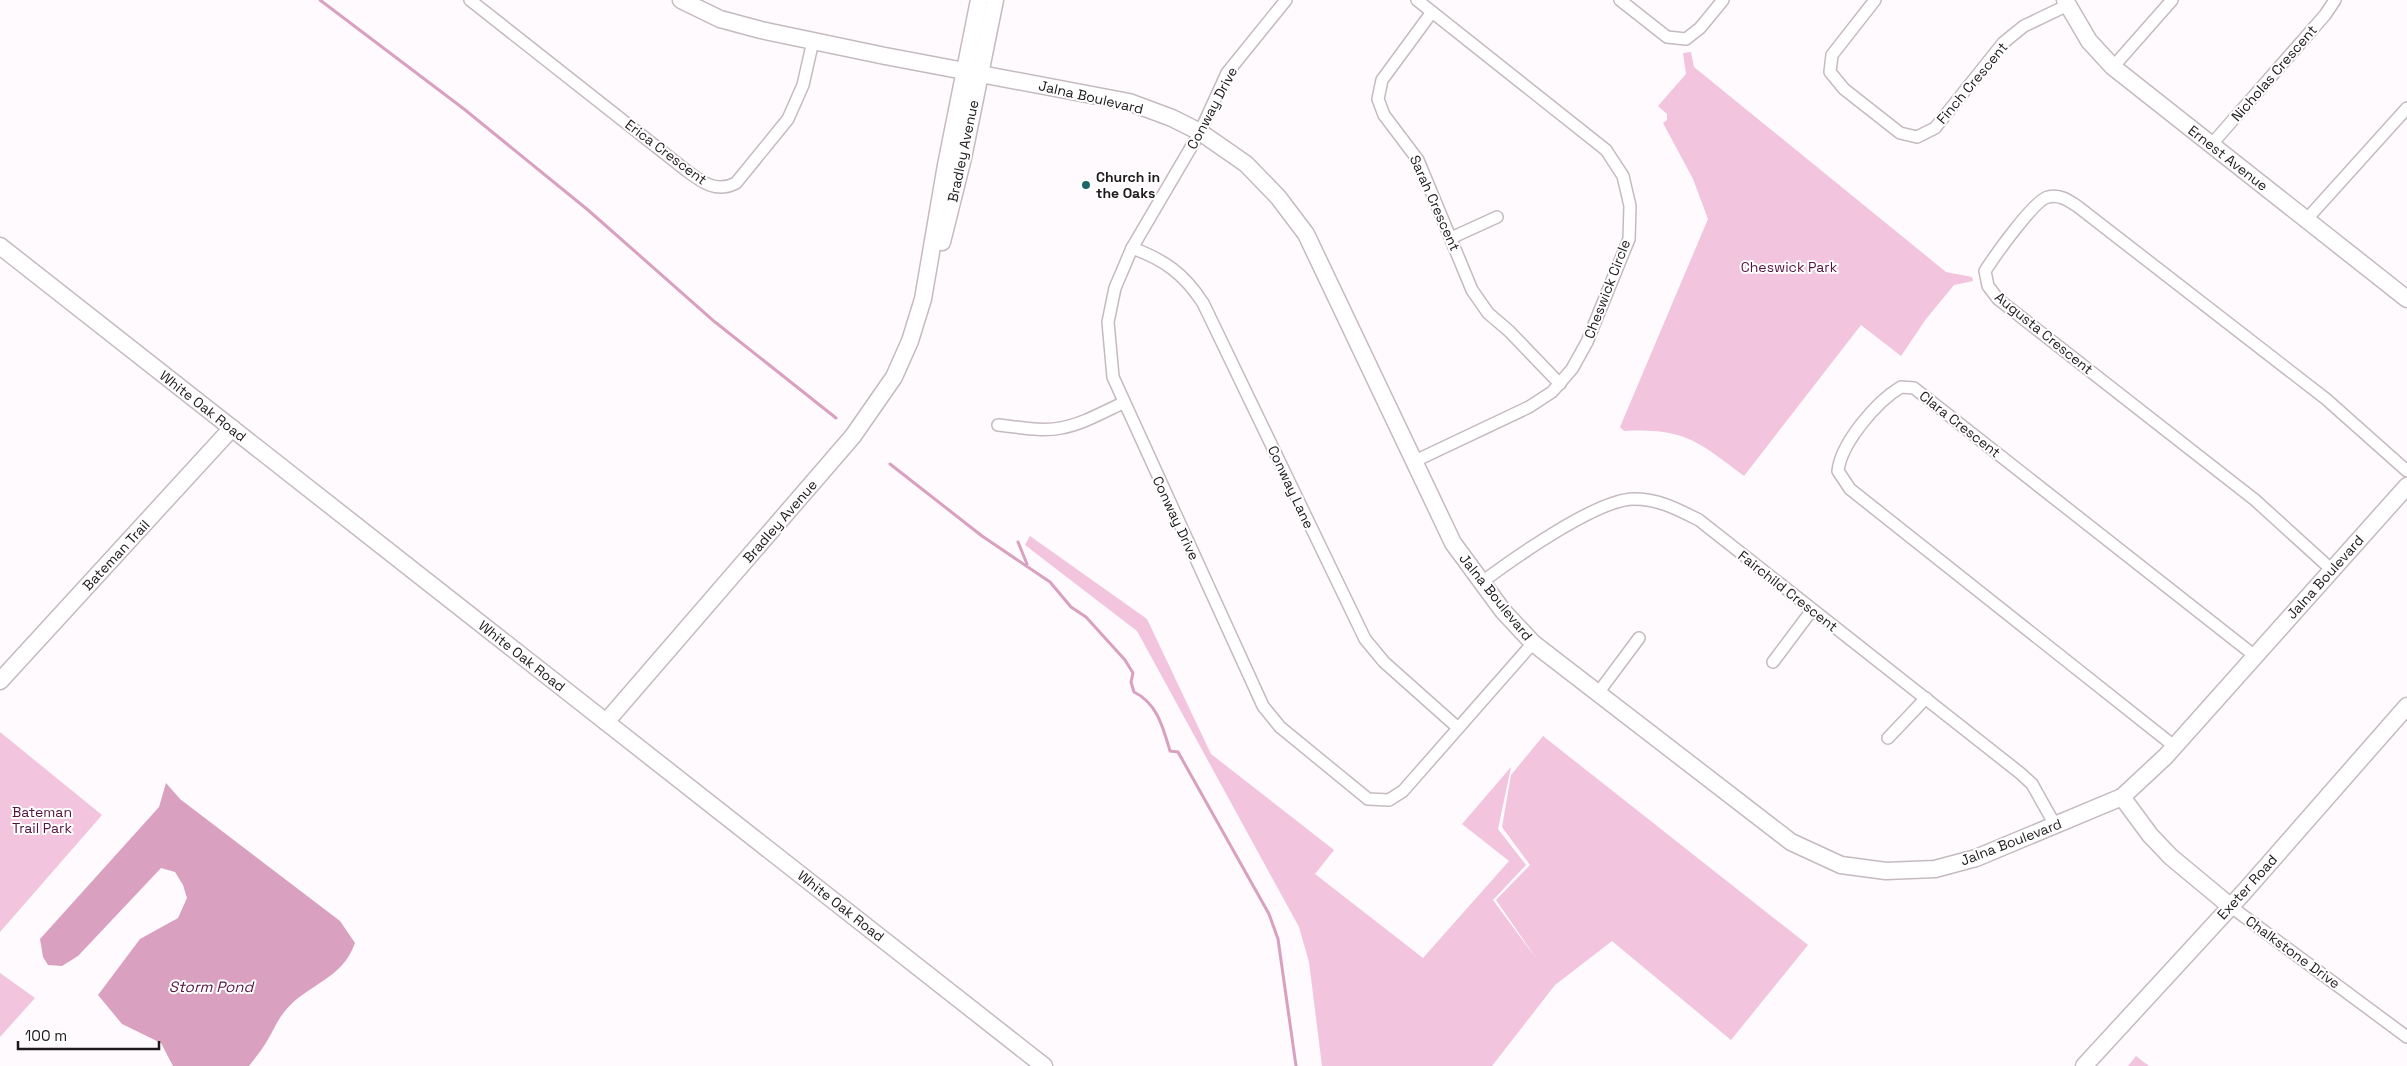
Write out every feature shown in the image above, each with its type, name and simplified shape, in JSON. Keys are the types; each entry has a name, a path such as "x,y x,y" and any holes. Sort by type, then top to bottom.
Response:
{"street":[{"name":"Erica Crescent","path":"470,0 687,171 705,184 715,187 726,188 736,183 788,119 803,85 813,41"},
{"name":"Jalna Boulevard","path":"681,0 705,5 720,19 813,41 1129,102 1172,118 1200,132 1246,164 1278,197 1306,234 1453,543 1482,582 1533,643 1791,842 1841,865 1886,871 1935,869 1976,858 2122,797 2174,746 2407,486"},
{"name":"Bradley Avenue","path":"606,722 867,418 894,377 917,322 923,299 939,257 963,158 979,0"},
{"name":"Bradley Avenue","path":"972,72 995,0"},
{"name":"Conway Drive","path":"1286,0 1227,73 1200,132 1132,248 1115,288 1108,322 1113,377 1123,403 1263,706 1280,727 1368,799 1388,800 1403,791 1457,727 1533,643"},
{"name":"Cheswick Circle","path":"1415,461 1529,407 1552,392 1560,384 1572,369 1587,342 1629,239 1630,206 1623,176 1606,150 1581,128 1416,0"},
{"path":"1620,0 1667,37 1686,39 1700,28 1723,0"},
{"name":"Finch Crescent","path":"1876,0 1832,55 1830,72 1844,89 1900,133 1917,136 1935,128 2003,43 2024,26 2066,2"},
{"path":"2114,67 2172,0"},
{"name":"Nicholas Crescent","path":"2211,145 2325,15 2335,0"},
{"name":"Ernest Avenue","path":"2066,2 2089,42 2114,67 2306,220 2406,296"},
{"name":"Sarah Crescent","path":"1432,12 1382,80 1378,99 1384,115 1418,160 1472,290 1488,314 1509,331 1560,384"},
{"path":"2306,220 2407,108"},
{"name":"Augusta Crescent","path":"2332,570 2255,500 1998,299 1988,286 1985,271 1994,257 2036,204 2047,197 2061,197 2077,206 2326,399 2407,471"},
{"path":"1451,238 1497,217"},
{"name":"White Oak Road","path":"0,246 1044,1066"},
{"name":"Conway Lane","path":"1132,248 1170,266 1189,282 1203,303 1365,639 1384,662 1457,727"},
{"name":"Clara Crescent","path":"2174,746 1850,488 1838,471 1839,458 1850,441 1883,400 1901,387 1914,388 2255,656"},
{"path":"998,425 1038,429 1060,428 1083,422 1123,403"},
{"name":"Bateman Trail","path":"0,682 232,428"},
{"name":"Fairchild Crescent","path":"1482,582 1543,539 1610,503 1633,499 1665,503 1699,520 2020,773 2032,784 2055,825"},
{"path":"1773,662 1812,610"},
{"path":"1598,694 1639,638"},
{"path":"1888,738 1926,698"},
{"name":"Exeter Road","path":"2084,1066 2230,906 2407,706"},
{"name":"Chalkstone Drive","path":"2122,797 2150,835 2171,857 2230,906 2407,1037"}],"green space":[{"name":"Cheswick Park","path":"1691,52 1694,67 1946,272 1972,277 1973,281 1954,285 1926,319 1901,356 1861,325 1744,476 1714,454 1689,439 1662,432 1624,431 1620,427 1708,219 1693,179 1663,123 1667,120 1667,114 1658,106 1686,74 1683,53"},
{"path":"1030,536 1147,619 1211,754 1334,850 1315,874 1423,958 1509,861 1462,824 1511,767 1498,829 1526,865 1493,900 1538,961 1496,900 1530,865 1502,827 1511,775 1543,736 1808,945 1731,1040 1612,941 1555,985 1492,1066 1322,1066 1309,962 1299,927 1137,631 1025,545"},
{"name":"Bateman Trail Park","path":"0,732 102,815 0,932"},
{"path":"0,973 35,998 0,1037"},
{"path":"2136,1056 2149,1066 2128,1066"}],"water":[{"name":"Storm Pond","path":"166,783 180,799 340,921 355,943 342,965 333,974 303,994 285,1011 263,1048 249,1066 173,1066 161,1043 122,1024 98,995 140,939 178,918 187,898 183,885 175,872 161,868 78,956 62,966 48,965 43,957 40,939 159,807"}],"waterway":[{"path":"320,0 464,109 588,210 715,322 836,418"},
{"path":"890,464 982,536 1050,582 1071,607 1086,617 1125,660 1133,673 1131,682 1134,692 1154,709 1162,725 1170,751 1178,752 1269,914 1278,939 1296,1066"},
{"path":"1018,542 1027,564"}],"place":[{"name":"Church in the Oaks","path":"1086,185"}]}
